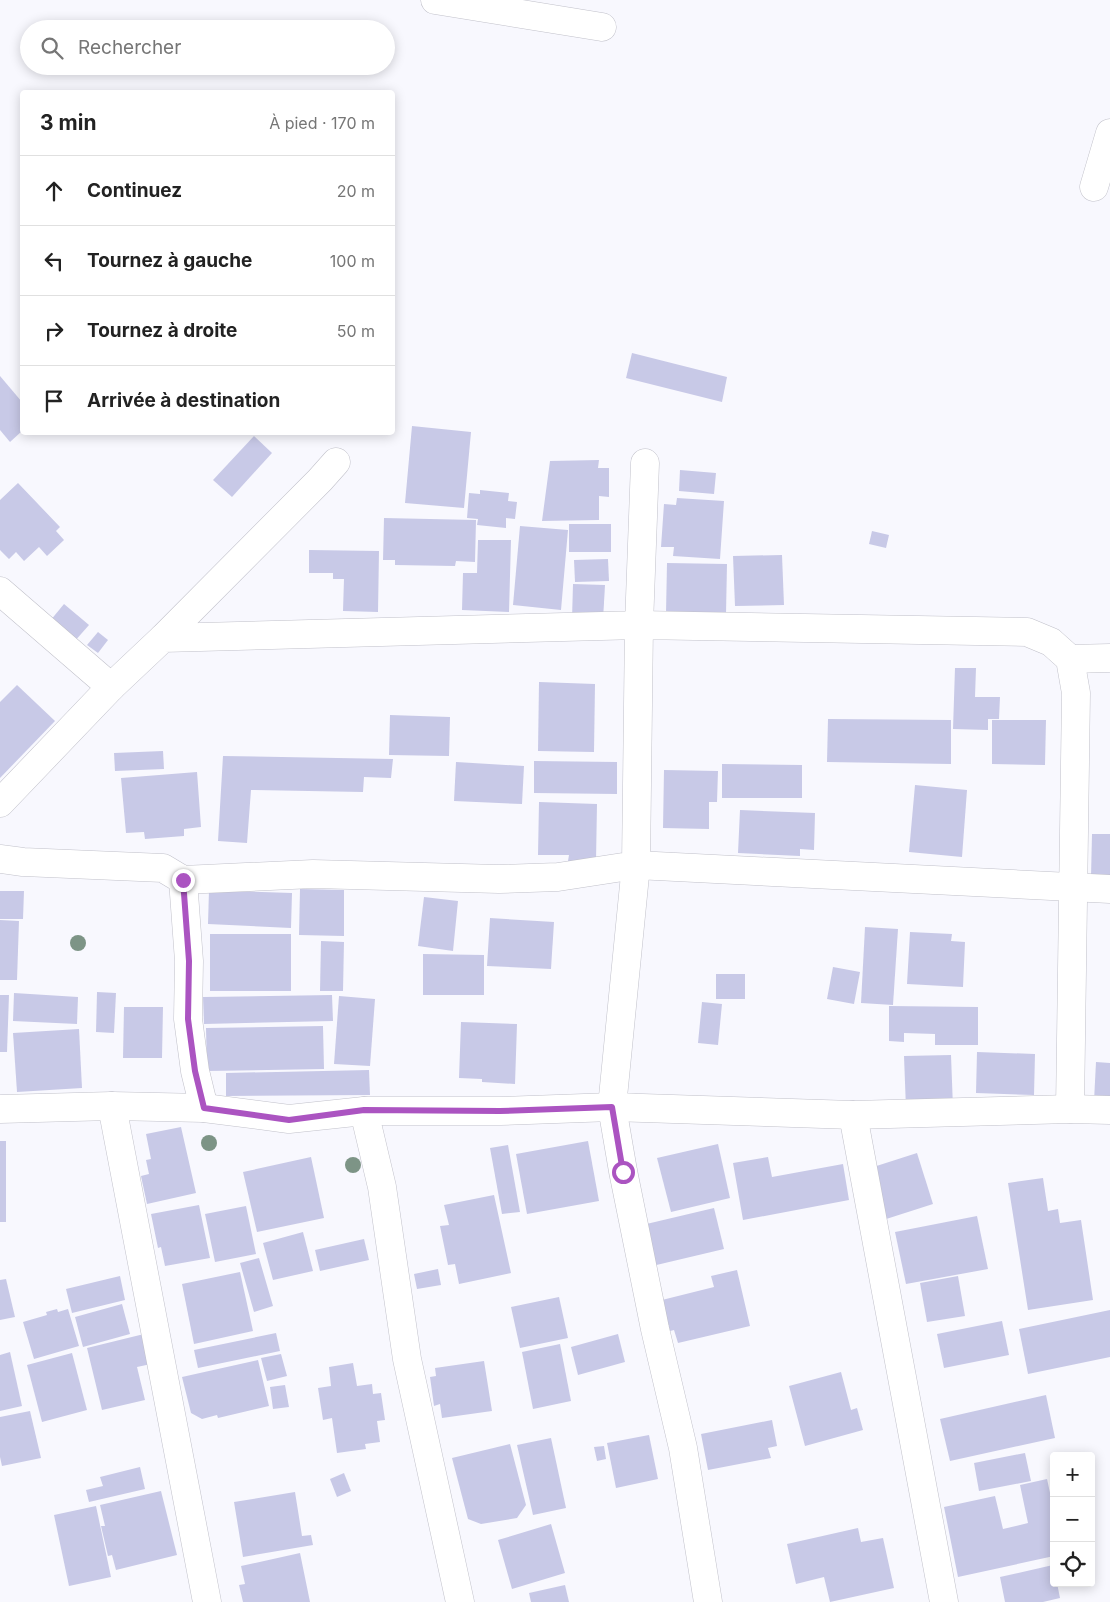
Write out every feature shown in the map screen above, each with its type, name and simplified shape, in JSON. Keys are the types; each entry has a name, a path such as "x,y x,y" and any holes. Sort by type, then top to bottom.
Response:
{"street":[{"path":"435,0 602,27"},
{"path":"1094,187 1110,133"},
{"path":"0,803 111,687 163,638 336,462"},
{"path":"645,463 639,625 636,865 612,1107 654,1329 683,1448 708,1602"},
{"path":"0,591 111,687"},
{"path":"163,638 639,625 1027,632 1051,642 1070,659 1076,693 1070,1109"},
{"path":"1070,659 1110,658"},
{"path":"0,859 23,862 163,868 183,880 313,874 421,878 558,877 636,865 1110,889"},
{"path":"183,880 189,961 188,1019 195,1071 204,1108"},
{"path":"112,1106 207,1602"},
{"path":"0,1108 112,1106 204,1108 289,1120 364,1110 500,1111 612,1107 854,1116 1070,1109 1110,1110"},
{"path":"364,1110 382,1187 406,1359 460,1602"},
{"path":"854,1116 944,1602"}],"building":[{"path":"632,353 727,377 722,402 626,378"},
{"path":"0,376 20,400 20,433 10,442 0,430"},
{"path":"412,426 471,432 464,508 405,503"},
{"path":"254,436 272,453 232,497 213,480"},
{"path":"599,460 598,468 609,468 609,497 599,496 599,520 542,521 550,461"},
{"path":"680,470 716,473 714,494 679,491"},
{"path":"18,483 60,527 56,531 64,540 47,556 39,547 24,561 16,552 9,559 0,550 0,500"},
{"path":"480,490 509,493 508,501 517,502 515,519 506,518 506,528 477,525 478,519 467,518 469,493 480,494"},
{"path":"677,498 724,501 720,559 673,556 674,547 661,547 664,504 676,505"},
{"path":"384,518 476,520 475,562 456,561 455,566 395,565 395,560 383,560"},
{"path":"569,524 611,524 611,552 569,552"},
{"path":"520,526 568,530 561,610 513,605"},
{"path":"872,531 889,535 886,548 869,544"},
{"path":"478,540 511,540 509,612 462,610 463,573 477,573"},
{"path":"309,550 379,551 378,612 343,611 344,579 333,579 333,573 309,573"},
{"path":"782,555 784,605 735,606 733,556"},
{"path":"608,559 609,581 575,582 574,560"},
{"path":"667,563 727,564 726,614 666,613"},
{"path":"573,584 605,585 603,620 572,619"},
{"path":"64,604 89,625 74,642 50,621"},
{"path":"98,632 108,640 98,653 87,645"},
{"path":"955,668 976,668 975,697 1000,697 999,719 988,719 988,730 953,729"},
{"path":"539,682 595,684 594,752 538,751"},
{"path":"17,685 55,721 0,778 0,702"},
{"path":"390,715 450,717 449,756 389,755"},
{"path":"828,719 951,720 951,764 827,762"},
{"path":"992,720 1046,720 1045,765 992,764"},
{"path":"163,751 164,769 115,771 114,753"},
{"path":"223,756 393,759 391,778 364,777 363,792 251,790 247,843 218,841"},
{"path":"534,761 617,762 617,794 534,793"},
{"path":"456,762 524,766 522,804 454,801"},
{"path":"722,764 802,765 802,798 722,798"},
{"path":"664,770 718,771 717,802 709,802 709,829 663,828"},
{"path":"197,772 201,827 184,829 184,836 145,839 144,832 126,833 121,778"},
{"path":"915,785 967,790 962,857 909,852"},
{"path":"539,802 597,804 596,861 568,861 569,855 538,855"},
{"path":"740,810 815,813 814,850 800,849 800,856 738,853"},
{"path":"1092,834 1110,834 1110,878 1091,877"},
{"path":"300,889 344,890 344,936 299,935"},
{"path":"209,890 292,893 291,928 208,924"},
{"path":"0,891 24,891 23,919 0,919"},
{"path":"424,897 458,901 453,951 418,946"},
{"path":"490,918 554,922 551,969 487,966"},
{"path":"0,920 19,921 17,980 0,980"},
{"path":"865,927 898,929 893,1005 861,1003"},
{"path":"910,932 952,934 951,941 965,942 963,987 907,984"},
{"path":"210,934 291,934 291,991 210,991"},
{"path":"321,941 344,942 343,991 320,991"},
{"path":"423,954 484,955 484,995 423,995"},
{"path":"833,967 860,972 854,1004 827,999"},
{"path":"716,974 745,974 745,999 716,999"},
{"path":"97,992 116,993 114,1033 96,1032"},
{"path":"14,993 78,997 77,1024 13,1021"},
{"path":"0,995 9,995 7,1052 0,1052"},
{"path":"332,995 333,1021 204,1024 203,997"},
{"path":"339,996 375,999 370,1066 334,1064"},
{"path":"702,1002 722,1004 718,1045 698,1043"},
{"path":"889,1006 978,1007 978,1045 935,1045 935,1034 904,1033 904,1042 889,1041"},
{"path":"124,1007 163,1007 162,1058 123,1058"},
{"path":"461,1022 517,1024 515,1084 482,1082 482,1079 459,1078"},
{"path":"323,1026 324,1069 207,1071 206,1028"},
{"path":"79,1029 82,1088 17,1092 13,1033"},
{"path":"977,1052 1035,1054 1034,1095 976,1093"},
{"path":"951,1055 953,1108 906,1109 904,1056"},
{"path":"1096,1062 1110,1063 1110,1101 1094,1101"},
{"path":"369,1070 370,1095 226,1096 226,1073"},
{"path":"181,1127 196,1193 147,1204 141,1176 149,1174 146,1160 151,1159 146,1134"},
{"path":"0,1141 6,1141 6,1222 0,1222"},
{"path":"588,1141 599,1201 527,1214 516,1154"},
{"path":"718,1144 730,1198 671,1212 657,1158"},
{"path":"508,1145 520,1212 502,1214 490,1148"},
{"path":"917,1153 933,1204 880,1221 864,1170"},
{"path":"311,1157 324,1218 257,1232 243,1172"},
{"path":"768,1157 772,1177 843,1164 849,1200 743,1220 733,1163"},
{"path":"1043,1178 1048,1211 1058,1209 1060,1223 1081,1220 1093,1300 1028,1310 1008,1183"},
{"path":"494,1195 511,1273 459,1284 455,1264 448,1265 440,1226 449,1225 444,1205"},
{"path":"199,1205 210,1258 165,1266 161,1247 158,1248 151,1214"},
{"path":"246,1206 256,1254 215,1262 205,1214"},
{"path":"714,1208 724,1249 648,1267 638,1226"},
{"path":"977,1216 988,1269 906,1284 895,1232"},
{"path":"303,1232 313,1271 273,1280 263,1243"},
{"path":"364,1239 369,1260 320,1271 315,1250"},
{"path":"259,1258 273,1306 254,1312 240,1263"},
{"path":"438,1269 441,1285 417,1289 414,1274"},
{"path":"737,1270 750,1326 678,1343 674,1330 666,1332 658,1301 714,1287 711,1276"},
{"path":"240,1272 253,1331 194,1344 182,1284"},
{"path":"120,1276 125,1300 72,1313 66,1289"},
{"path":"958,1276 965,1316 927,1322 920,1283"},
{"path":"6,1279 15,1317 0,1320 0,1280"},
{"path":"559,1297 568,1338 520,1348 511,1307"},
{"path":"122,1304 130,1334 83,1347 75,1317"},
{"path":"57,1309 58,1312 68,1309 79,1346 34,1359 23,1322 47,1315 46,1312"},
{"path":"1110,1310 1110,1357 1028,1374 1019,1329"},
{"path":"1002,1321 1009,1355 944,1368 937,1334"},
{"path":"276,1333 280,1351 198,1368 194,1350"},
{"path":"144,1334 151,1364 137,1367 145,1400 102,1410 87,1348"},
{"path":"618,1334 625,1362 578,1375 571,1347"},
{"path":"560,1344 571,1401 533,1409 522,1352"},
{"path":"10,1352 22,1406 0,1411 0,1355"},
{"path":"72,1353 87,1410 42,1422 27,1365"},
{"path":"281,1354 287,1376 267,1381 261,1358"},
{"path":"258,1360 269,1406 218,1418 217,1415 202,1419 191,1413 182,1377"},
{"path":"484,1361 492,1411 442,1418 440,1404 434,1406 430,1377 436,1376 435,1368"},
{"path":"353,1363 357,1386 372,1384 373,1394 381,1393 385,1420 377,1421 380,1442 365,1444 366,1449 337,1453 332,1418 323,1420 318,1388 331,1386 329,1367"},
{"path":"841,1372 851,1410 857,1408 863,1430 805,1446 789,1386"},
{"path":"285,1385 289,1407 273,1409 270,1387"},
{"path":"1046,1395 1055,1438 950,1461 940,1419"},
{"path":"30,1411 41,1458 2,1466 0,1457 0,1417"},
{"path":"772,1420 777,1446 768,1448 771,1458 708,1470 701,1434"},
{"path":"649,1435 658,1479 616,1488 607,1443"},
{"path":"551,1438 566,1508 533,1515 517,1445"},
{"path":"510,1444 526,1505 517,1518 481,1524 468,1519 452,1458"},
{"path":"604,1446 606,1459 597,1461 594,1447"},
{"path":"1025,1453 1031,1481 979,1491 974,1463"},
{"path":"140,1467 145,1489 89,1502 86,1490 103,1486 100,1477"},
{"path":"344,1473 351,1491 337,1497 330,1479"},
{"path":"1047,1479 1050,1493 1050,1557 958,1577 944,1507 995,1496 1003,1529 1028,1523 1020,1485"},
{"path":"161,1491 177,1555 116,1570 112,1555 108,1556 101,1526 105,1526 100,1505"},
{"path":"295,1492 302,1536 311,1535 313,1545 243,1557 234,1502"},
{"path":"96,1506 111,1577 69,1586 54,1515"},
{"path":"551,1524 565,1573 512,1589 498,1540"},
{"path":"858,1528 861,1542 883,1538 894,1588 830,1602 824,1577 796,1584 787,1544"},
{"path":"300,1553 310,1602 243,1602 239,1585 245,1584 241,1566"},
{"path":"1050,1566 1050,1587 1058,1587 1060,1598 1043,1602 1005,1602 1000,1577"},
{"path":"565,1585 569,1602 531,1602 529,1593"}],"route":[{"path":"183,880 189,961 188,1019 195,1071 204,1108 289,1120 364,1110 500,1111 612,1107 623,1172"}]}
